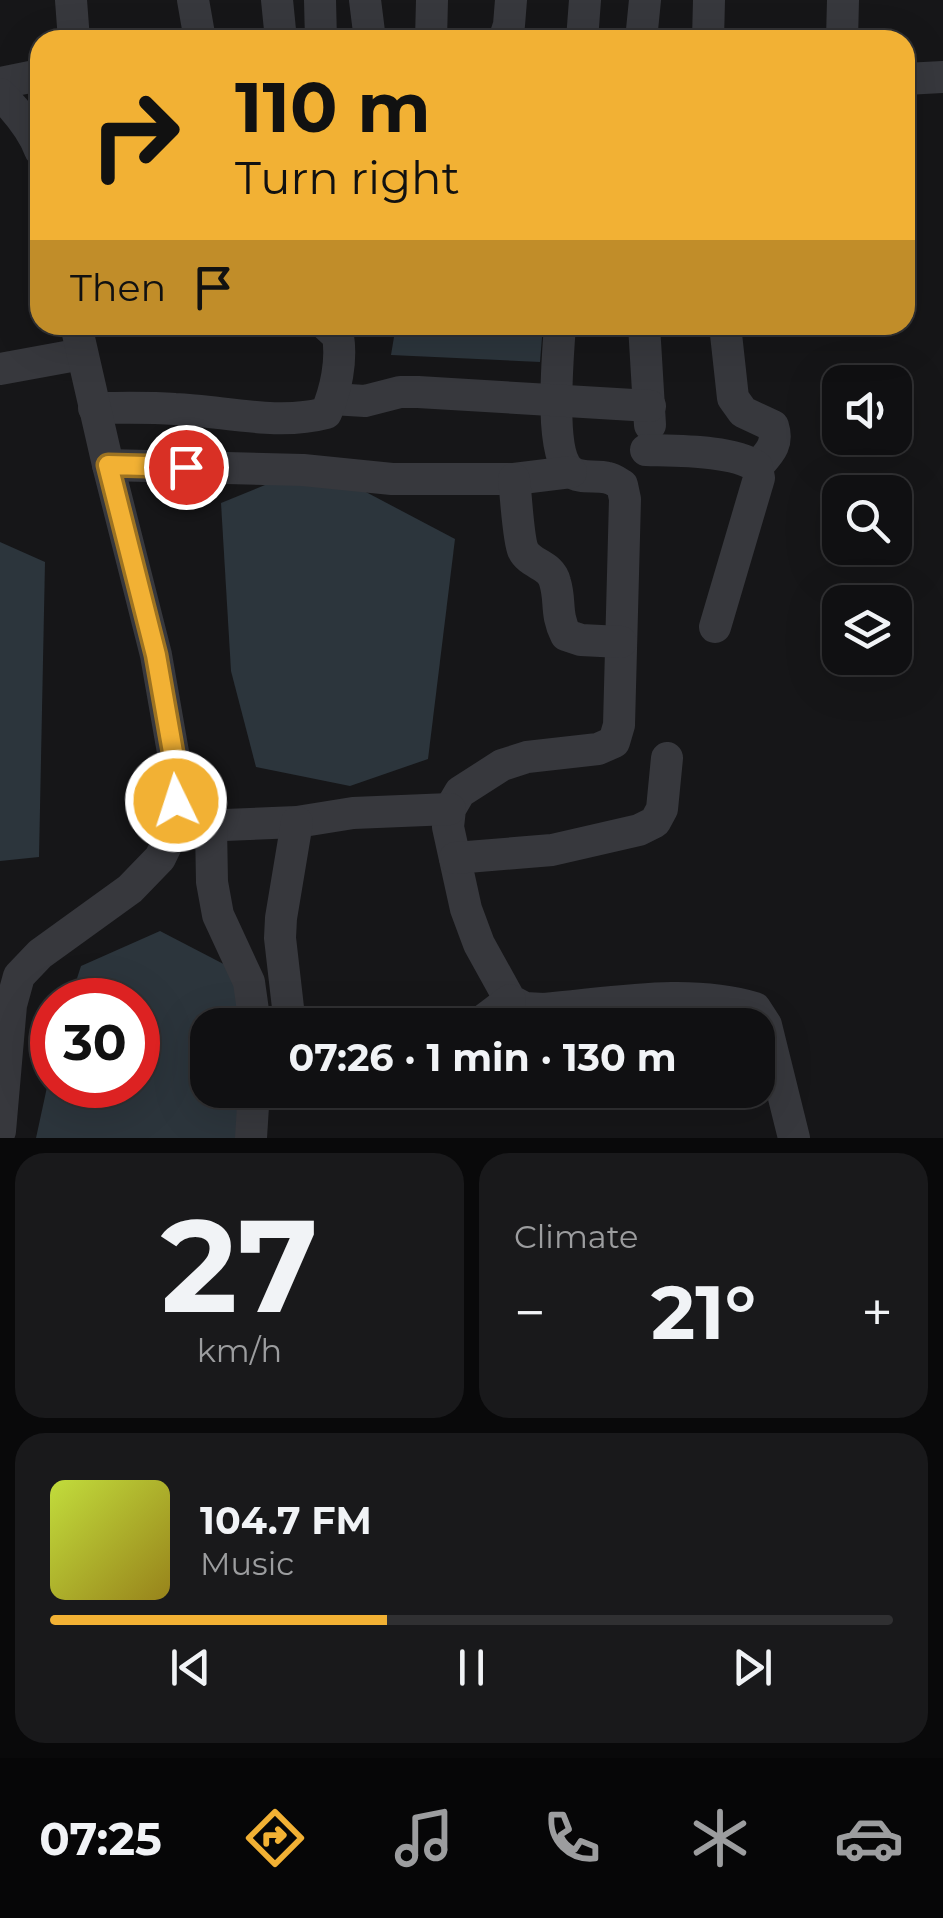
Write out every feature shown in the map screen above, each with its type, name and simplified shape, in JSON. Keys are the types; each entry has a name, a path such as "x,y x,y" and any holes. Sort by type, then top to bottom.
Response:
{"street":[{"path":"71,0 73,30"},
{"path":"194,0 198,30"},
{"path":"277,0 280,30"},
{"path":"320,0 321,30"},
{"path":"365,0 369,30"},
{"path":"430,30 432,0"},
{"path":"507,30 511,0"},
{"path":"583,30 585,0"},
{"path":"642,30 645,0"},
{"path":"708,30 709,0"},
{"path":"842,30 844,0"},
{"path":"0,83 30,77"},
{"path":"915,78 943,77"},
{"path":"0,94 30,131"},
{"path":"94,408 175,409 283,418 326,413 340,352 337,335"},
{"path":"559,335 556,400 562,458 571,472"},
{"path":"622,485 646,450 650,428 645,335"},
{"path":"715,627 759,478 758,467 773,449 776,437 773,426 744,412 733,398 726,335"},
{"path":"0,369 79,340 156,655 177,775 175,827 160,858 130,889 40,954 19,976 11,1004 0,1129"},
{"path":"332,399 364,402 400,392 418,392 650,406"},
{"path":"646,450 693,451 749,460 758,467"},
{"path":"108,465 303,470 392,479 514,479 571,472 607,477 622,485 626,499 618,725 614,742 598,749 527,757 502,765 460,792 450,809 448,828 466,909 479,944 510,1000 525,1008 664,999 734,1002 755,1008 766,1025 794,1138"},
{"path":"514,479 523,549 555,579 558,620 566,635 581,640 621,642"},
{"path":"455,858 552,850 640,830 655,822 662,809 667,758"},
{"path":"175,827 298,822 353,813 450,809"},
{"path":"288,1008 281,918 298,822"},
{"path":"211,827 212,882 218,915 249,982 255,1008"},
{"path":"500,1008 510,1000"},
{"path":"251,1138 253,1108"}],"shaded area":[{"path":"394,335 542,335 540,362 391,355"},
{"path":"345,481 455,539 428,759 350,786 256,767 231,671 221,503 265,485"},
{"path":"0,542 45,562 39,857 0,861"},
{"path":"160,931 237,971 248,1008 190,1008 190,1108 246,1108 244,1138 36,1138 42,1108 160,1108 160,978 77,978 81,966"}],"route":[{"path":"176,801 177,775 156,655 108,465 186,467"}]}
